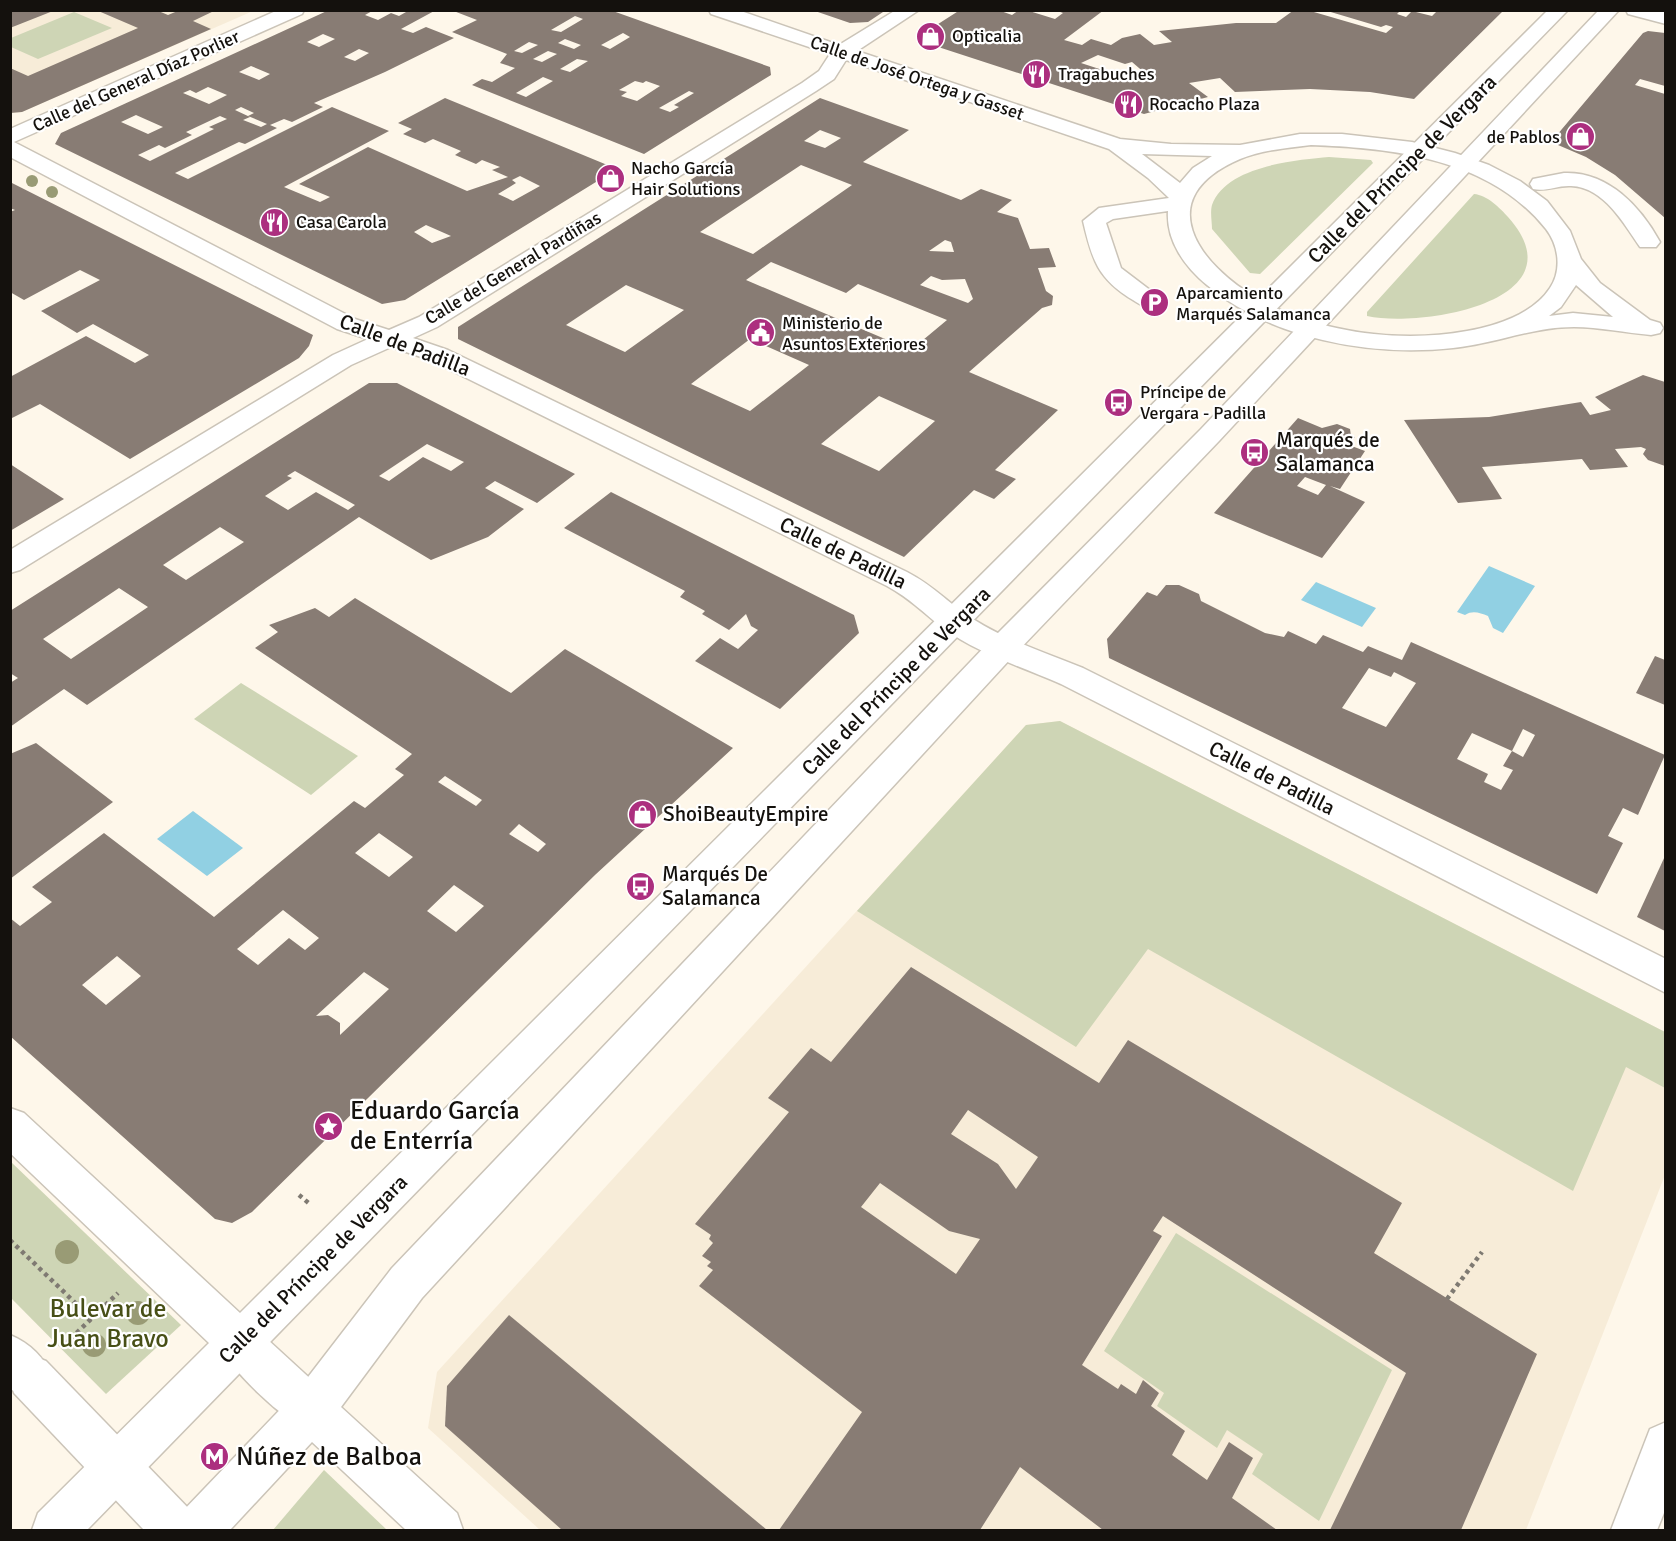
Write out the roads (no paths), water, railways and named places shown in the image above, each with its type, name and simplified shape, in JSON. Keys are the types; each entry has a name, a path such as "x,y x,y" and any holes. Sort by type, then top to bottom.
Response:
{"street":[{"name":"Calle del General Díaz Porlier","path":"10,137 295,10"},
{"name":"Calle de José Ortega y Gasset","path":"718,10 1117,145 1171,150 1247,150"},
{"name":"Calle del General Pardiñas","path":"10,563 342,360 428,322 809,87 827,75 841,52 910,10"},
{"name":"Calle del Príncipe de Vergara","path":"55,1530 1559,10"},
{"name":"Calle del Príncipe de Vergara","path":"198,1530 311,1410 407,1283 1003,647 1312,328 1610,10"},
{"path":"1635,10 1665,18"},
{"path":"1311,139 1384,143 1421,150 1467,165 1517,189 1538,206 1560,232 1570,260 1583,281 1607,304 1658,331 1573,320 1509,329 1467,340 1417,343 1364,339 1312,328 1263,310 1227,290 1200,267 1183,243 1177,219 1180,200 1191,182 1205,169 1247,150 1311,139"},
{"name":"Calle de José Ortega y Gasset","path":"1117,145 1156,173 1180,200"},
{"name":"Calle de Padilla","path":"10,148 346,324 439,355 897,579 921,592 954,621 1003,647 1072,676 1665,977"},
{"path":"1541,184 1558,179 1577,179 1591,183 1611,196 1643,231 1648,242"},
{"path":"1155,303 1118,282 1104,262 1094,221 1107,213 1180,200"},
{"path":"1509,329 1536,315 1562,288 1567,280 1570,260"},
{"path":"10,1126 440,1530"},
{"path":"20,1367 176,1530"},
{"path":"1634,1530 1665,1444"}],"water":[{"path":"1489,566 1535,586 1503,633 1493,628 1488,616 1476,612 1465,615 1457,612"},
{"path":"1316,582 1376,608 1362,627 1301,600"},
{"path":"193,811 243,848 207,876 157,839"}],"place":[{"name":"Opticalia","path":"931,36"},
{"name":"Tragabuches","path":"1037,74"},
{"name":"Rocacho Plaza","path":"1128,104"},
{"name":"de Pablos","path":"1581,137"},
{"name":"Nacho García Hair Solutions","path":"610,178"},
{"name":"Casa Carola","path":"275,222"},
{"name":"Aparcamiento Marqués Salamanca","path":"1155,303"},
{"name":"Ministerio de Asuntos Exteriores","path":"761,333"},
{"name":"Príncipe de Vergara - Padilla","path":"1119,402"},
{"name":"Marqués de Salamanca","path":"1255,452"},
{"name":"ShoiBeautyEmpire","path":"642,814"},
{"name":"Marqués De Salamanca","path":"641,886"},
{"name":"Eduardo García de Enterría","path":"329,1126"},
{"name":"Núñez de Balboa","path":"215,1457"}],"park label":[{"name":"Bulevar de Juan Bravo","path":"108,1324"}]}
